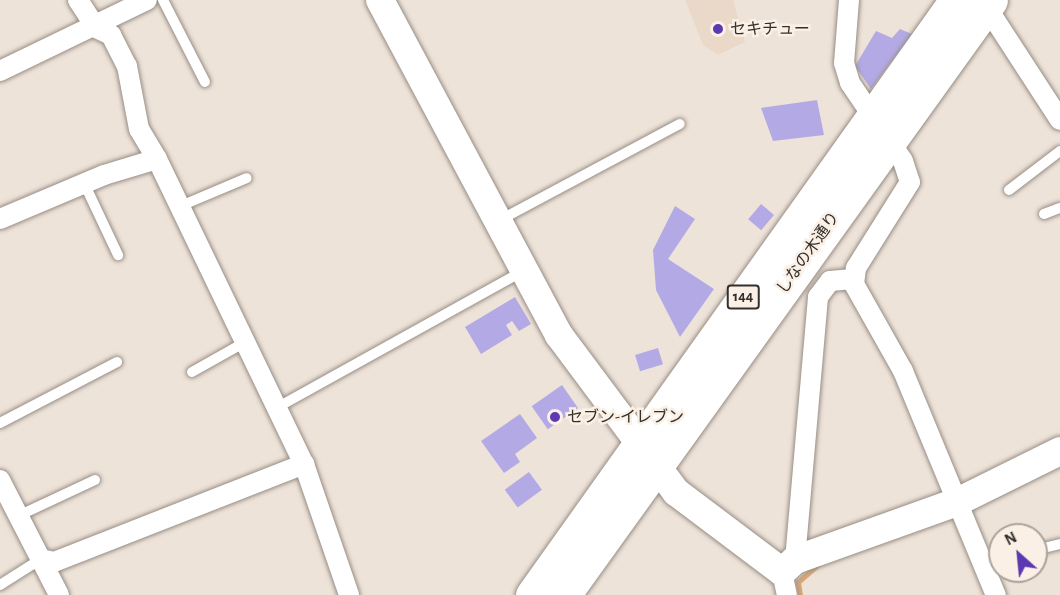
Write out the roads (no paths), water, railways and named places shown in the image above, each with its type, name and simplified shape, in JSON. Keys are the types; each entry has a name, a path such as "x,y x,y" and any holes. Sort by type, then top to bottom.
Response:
{"highway":[{"name":"しなの木通り","path":"532,595 646,457 880,128 974,3"},
{"name":"しなの木通り","path":"564,595 646,457"}],"street":[{"path":"78,0 96,28 111,35 127,66 138,129 183,206 278,406 304,464 349,595"},
{"path":"0,71 96,28 147,0"},
{"path":"380,0 522,272 646,457 698,512 788,576"},
{"path":"849,0 844,63 850,83 903,161 910,182 853,279"},
{"path":"974,3 995,20 1060,120"},
{"path":"0,219 84,183 157,159"},
{"path":"853,279 903,371 957,502 988,560"},
{"path":"788,576 818,297 830,281 853,279"},
{"path":"788,576 957,502 1060,451"},
{"path":"41,559 54,562 304,464"},
{"path":"0,480 59,595"}],"lane":[{"path":"163,0 206,82"},
{"path":"495,222 680,124"},
{"path":"1009,190 1060,151"},
{"path":"183,206 247,178"},
{"path":"84,183 118,255"},
{"path":"1044,214 1060,208"},
{"path":"278,406 522,272"},
{"path":"192,372 247,341"},
{"path":"0,423 117,362"},
{"path":"18,516 95,480"},
{"path":"0,585 41,559"}],"waterway":[{"path":"800,595 798,582 820,563"}],"place":[{"name":"セキチュー","path":"718,29"},
{"name":"セブン-イレブン","path":"555,417"}]}
